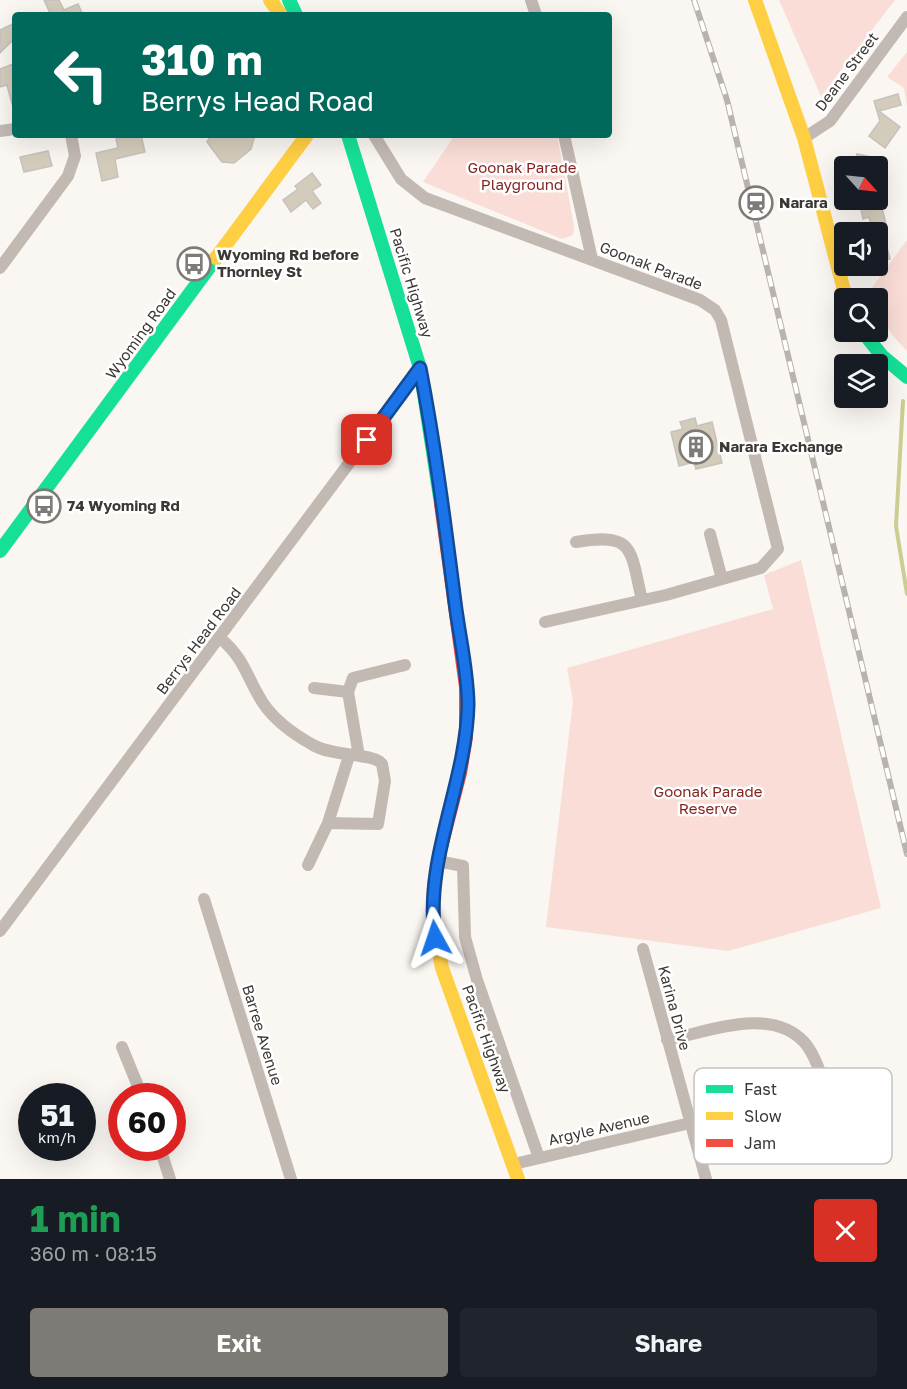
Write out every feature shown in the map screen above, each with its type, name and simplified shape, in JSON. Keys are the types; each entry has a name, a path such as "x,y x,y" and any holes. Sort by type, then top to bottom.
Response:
{"main road":[{"path":"755,0 804,138 843,288"},
{"name":"Wyoming Road","path":"0,551 302,138"},
{"name":"Pacific Highway","path":"349,138 420,368 431,427 468,703 460,773 437,861 433,922 442,968 518,1179"},
{"path":"871,342 882,356 907,377"}],"street":[{"name":"Deane Street","path":"804,138 830,121 907,17"},
{"path":"0,268 68,176 75,156 72,138"},
{"name":"Goonak Parade","path":"376,138 401,179 425,198 700,300 718,315 778,549 761,568 642,600 545,622"},
{"path":"565,138 592,259"},
{"name":"Berrys Head Road","path":"0,931 420,368"},
{"path":"710,534 722,579"},
{"path":"576,542 603,537 624,544 631,555 642,600"},
{"path":"220,638 239,655 264,704 277,719 315,747 334,754 376,758 384,769 378,824 328,823"},
{"path":"308,865 328,823 354,756 348,692 353,678 405,665"},
{"path":"314,688 348,692"},
{"path":"437,861 463,866 465,937 477,980 539,1158"},
{"name":"Barree Avenue","path":"204,899 291,1179"},
{"name":"Karina Drive","path":"643,949 694,1137"},
{"path":"667,1040 751,1022 777,1026 805,1043 818,1068"},
{"path":"122,1047 137,1083"},
{"name":"Argyle Avenue","path":"514,1164 690,1123"},
{"path":"164,1161 170,1179"},
{"name":"Karina Drive","path":"702,1164 706,1179"}],"green space":[{"path":"779,0 895,0 821,96"},
{"path":"907,52 907,106 904,88 887,77"},
{"name":"Goonak Parade Playground","path":"453,138 558,138 574,226 573,235 562,239 423,182"},
{"path":"907,240 907,351 888,328 888,288 872,288 881,276 888,276 888,266"},
{"name":"Goonak Parade Reserve","path":"801,560 881,908 728,951 546,927 573,701 567,668 773,609 764,575"}],"building":[{"path":"44,0 59,0 64,10 78,4 82,12 50,12"},
{"path":"12,24 12,41 0,53 0,30"},
{"path":"12,64 12,104 7,85 0,87 0,69"},
{"path":"898,94 901,105 879,111 900,127 885,148 869,136 880,121 874,101"},
{"path":"142,138 145,152 115,159 118,177 102,181 96,153 118,148 116,139"},
{"path":"209,138 254,138 251,149 234,163 222,162 207,142"},
{"path":"48,151 52,166 24,172 20,157"},
{"path":"312,173 321,185 312,191 321,203 313,209 306,200 291,212 283,200 298,189 295,186"},
{"path":"861,210 882,210 886,222 870,222 869,217 863,219"},
{"name":"Narara Exchange","path":"695,418 697,426 712,422 722,463 696,469 694,462 679,466 671,432 683,429 680,422"}],"waterway":[{"path":"903,401 896,526 907,594"}],"railway":[{"path":"694,0 727,100 907,854"}],"traffic: fast":[{"path":"289,0 295,12"},
{"path":"349,138 420,368 441,504"},
{"path":"0,551 216,258"},
{"path":"871,342 882,356 907,377"}],"traffic: slow":[{"path":"270,0 279,12"},
{"path":"755,0 804,138 843,288"},
{"path":"216,258 305,138"},
{"path":"439,855 434,885 433,922 442,968 518,1179"}],"traffic: jam":[{"path":"439,855 460,773 466,737 466,687 441,504"}],"place":[{"name":"Narara","path":"756,203"},
{"name":"Wyoming Rd before Thornley St","path":"194,264"},
{"name":"Narara Exchange","path":"696,447"},
{"name":"74 Wyoming Rd","path":"44,506"}],"route":[{"path":"367,440 420,368 431,427 468,703 466,737 460,773 437,861 432,906 435,938"}]}
